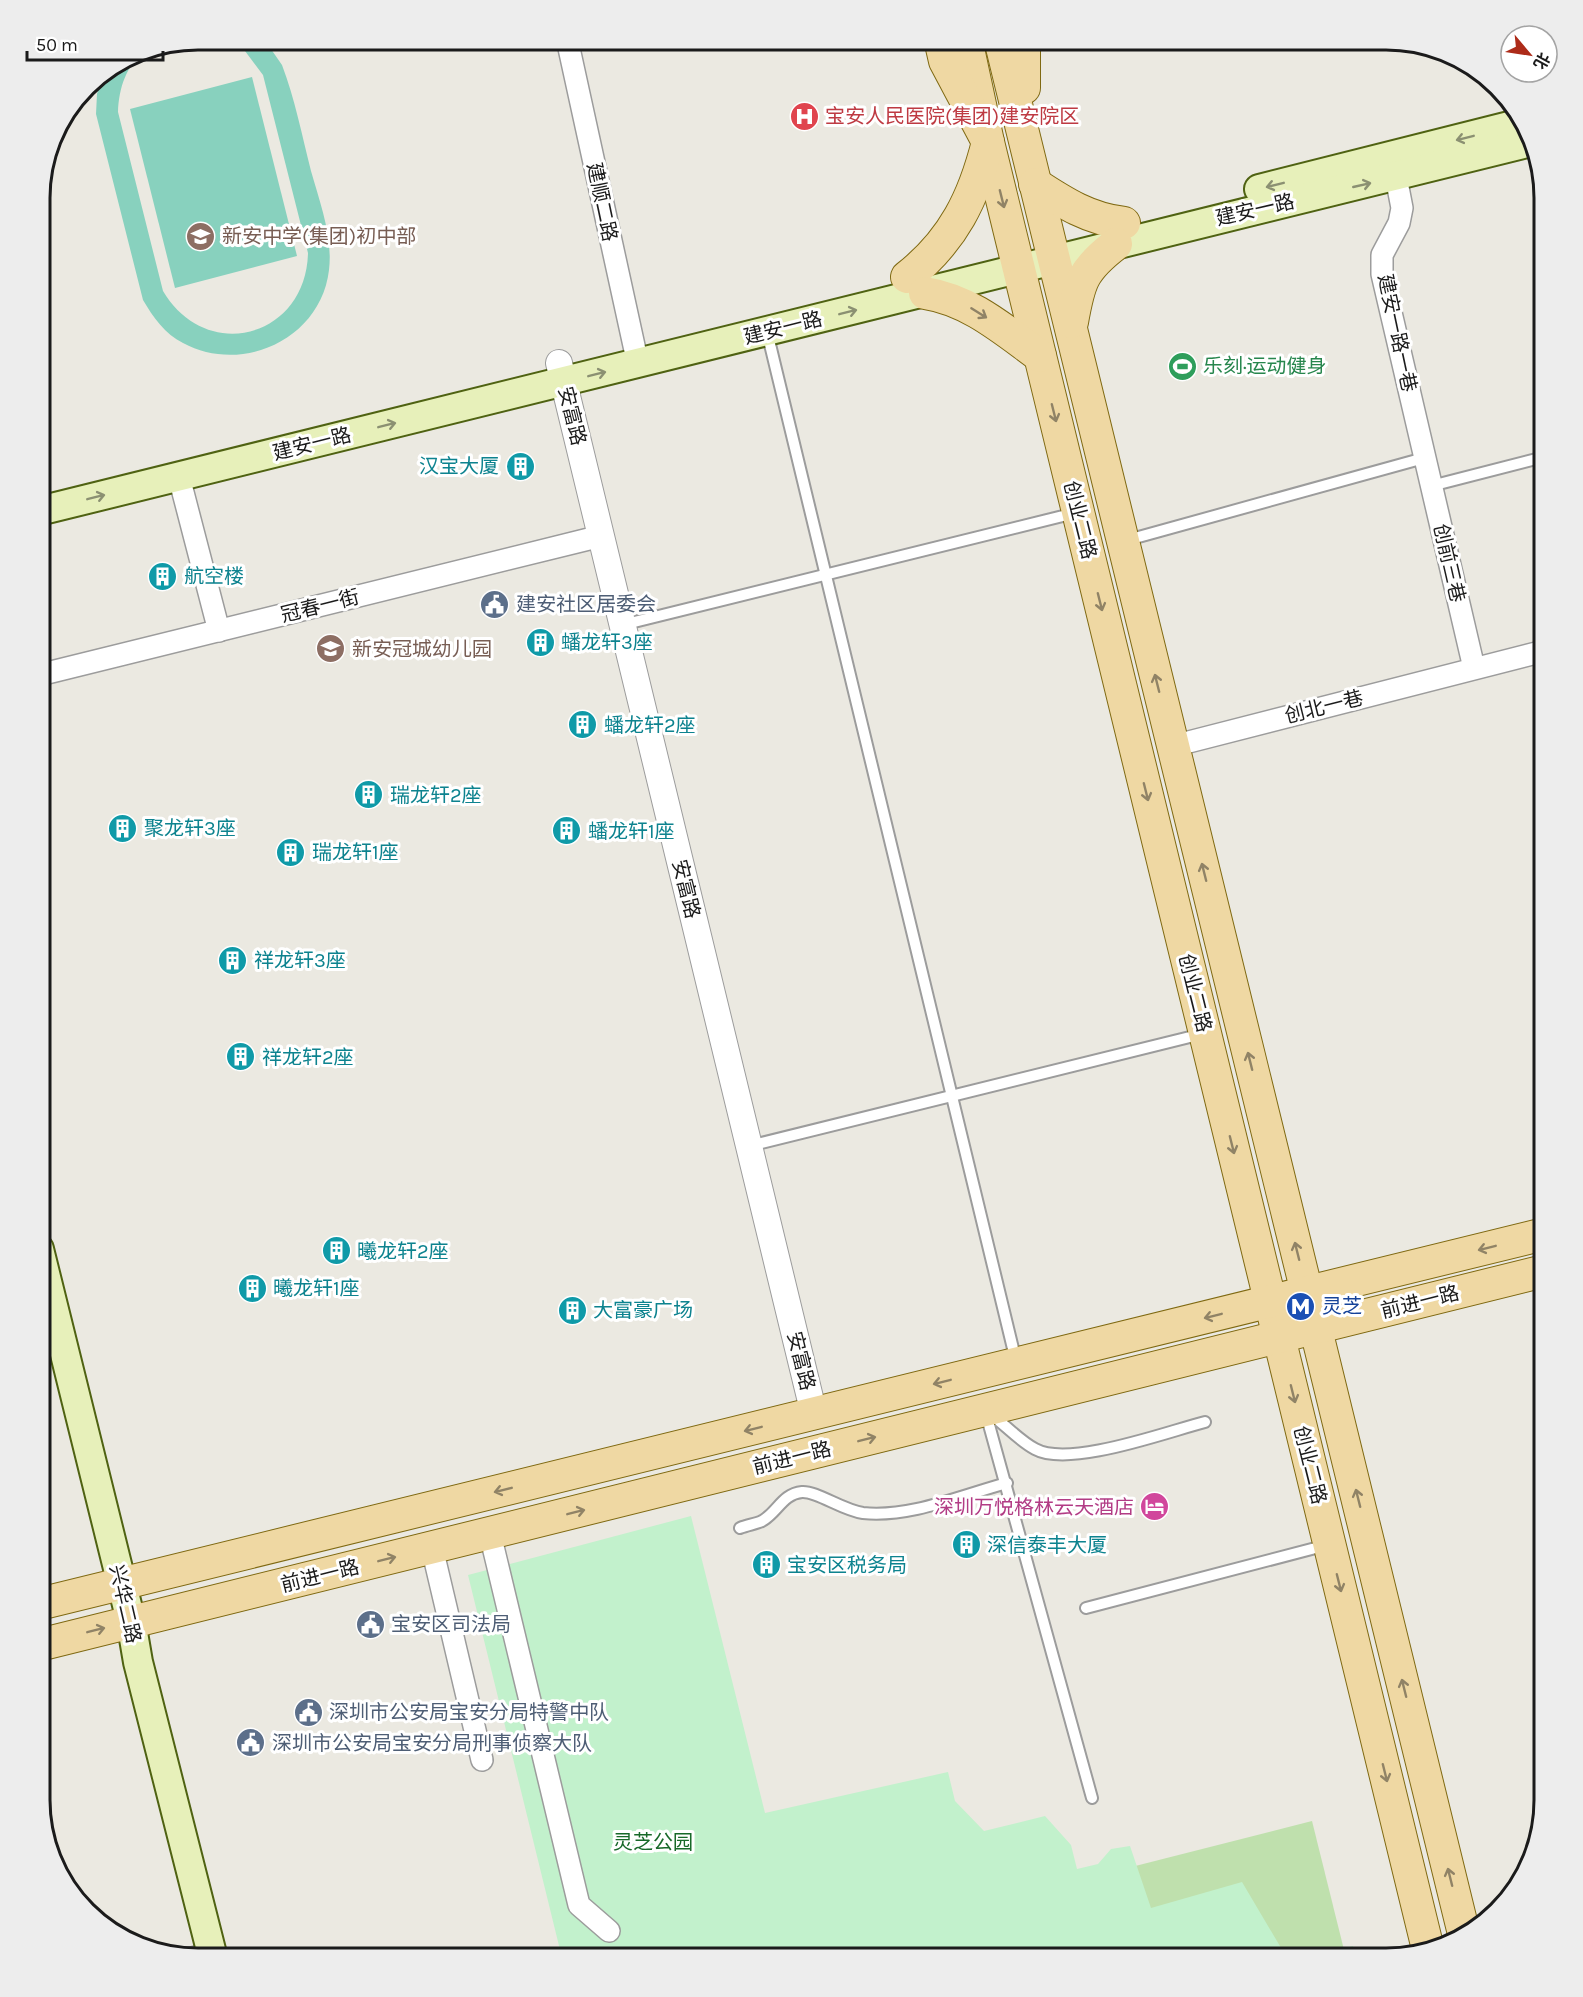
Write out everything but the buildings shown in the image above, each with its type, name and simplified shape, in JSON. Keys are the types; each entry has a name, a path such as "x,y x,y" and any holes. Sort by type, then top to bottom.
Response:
{"main road":[{"path":"942,50 945,61 988,142 977,186 950,232 923,265 916,285 964,304 1040,356"},
{"name":"创业二路","path":"968,50 988,142 1426,1941"},
{"name":"创业二路","path":"1003,50 1462,1926"},
{"path":"1023,134 1024,50"},
{"name":"建安一路","path":"50,508 179,477 561,373 1052,251 1514,125"},
{"name":"建安一路","path":"1120,233 1396,177 1523,144"},
{"path":"1035,184 1084,214 1104,221 1120,233 1079,284 1071,329"},
{"name":"建安一路","path":"635,354 767,332 916,285"},
{"name":"建安一路","path":"50,489 561,373"},
{"name":"前进一路","path":"50,1601 1534,1236"},
{"name":"前进一路","path":"50,1642 1534,1274"},
{"name":"兴华二路","path":"50,1294 131,1621 201,1948"},
{"path":"986,1371 997,1374 1004,1384 1004,1396 988,1408"}],"street":[{"name":"建顺二路","path":"569,50 635,354"},
{"name":"建安一路一巷","path":"1396,177 1402,208 1399,223 1382,255 1382,274 1424,458"},
{"name":"安富路","path":"561,373 814,1414"},
{"name":"创前三巷","path":"1424,458 1474,668"},
{"path":"179,477 219,631"},
{"name":"冠春一街","path":"50,672 601,536"},
{"name":"创北一巷","path":"1173,746 1534,653"},
{"path":"490,1534 579,1905 609,1931"},
{"path":"432,1548 482,1760"}],"lane":[{"path":"767,332 1017,1364"},
{"path":"1123,542 1424,458"},
{"path":"1431,486 1534,460"},
{"path":"622,625 1078,512"},
{"path":"749,1146 1205,1033"},
{"path":"988,1408 1035,1449 1057,1456 1080,1455 1205,1422"},
{"path":"988,1408 1006,1483 1092,1798"},
{"path":"740,1528 762,1521 790,1495 804,1491 819,1496 842,1509 864,1513 900,1512 1006,1483"},
{"path":"1086,1608 1329,1544"}],"green space":[{"path":"244,50 272,50 282,65 295,104 325,220 330,258 323,294 311,315 295,332 275,344 253,352 230,355 206,352 183,343 160,324 143,300 96,114 99,87 131,65 120,94 118,112 163,291 181,314 204,328 227,333 251,331 273,322 291,305 303,282 308,253 263,75"},
{"path":"252,77 297,256 175,288 130,109"},
{"name":"灵芝公园","path":"691,1516 765,1813 948,1772 955,1801 984,1831 1045,1816 1071,1845 1077,1869 1098,1864 1111,1849 1130,1846 1151,1908 1242,1882 1281,1948 560,1948 468,1575"},
{"path":"1312,1821 1344,1948 1106,1948 1088,1878"}],"place":[{"name":"宝安人民医院(集团)建安院区","path":"804,116"},
{"name":"新安中学(集团)初中部","path":"201,236"},
{"name":"乐刻·运动健身","path":"1182,366"},
{"name":"汉宝大厦","path":"520,466"},
{"name":"航空楼","path":"163,576"},
{"name":"建安社区居委会","path":"495,604"},
{"name":"蟠龙轩3座","path":"540,642"},
{"name":"新安冠城幼儿园","path":"331,649"},
{"name":"蟠龙轩2座","path":"583,725"},
{"name":"瑞龙轩2座","path":"369,795"},
{"name":"聚龙轩3座","path":"123,828"},
{"name":"蟠龙轩1座","path":"567,831"},
{"name":"瑞龙轩1座","path":"291,852"},
{"name":"祥龙轩3座","path":"233,960"},
{"name":"祥龙轩2座","path":"241,1057"},
{"name":"曦龙轩2座","path":"336,1251"},
{"name":"曦龙轩1座","path":"252,1288"},
{"name":"灵芝","path":"1301,1306"},
{"name":"大富豪广场","path":"572,1310"},
{"name":"深圳万悦格林云天酒店","path":"1155,1507"},
{"name":"深信泰丰大厦","path":"966,1545"},
{"name":"宝安区税务局","path":"766,1565"},
{"name":"宝安区司法局","path":"370,1624"},
{"name":"深圳市公安局宝安分局特警中队","path":"308,1712"},
{"name":"深圳市公安局宝安分局刑事侦察大队","path":"251,1743"}]}
